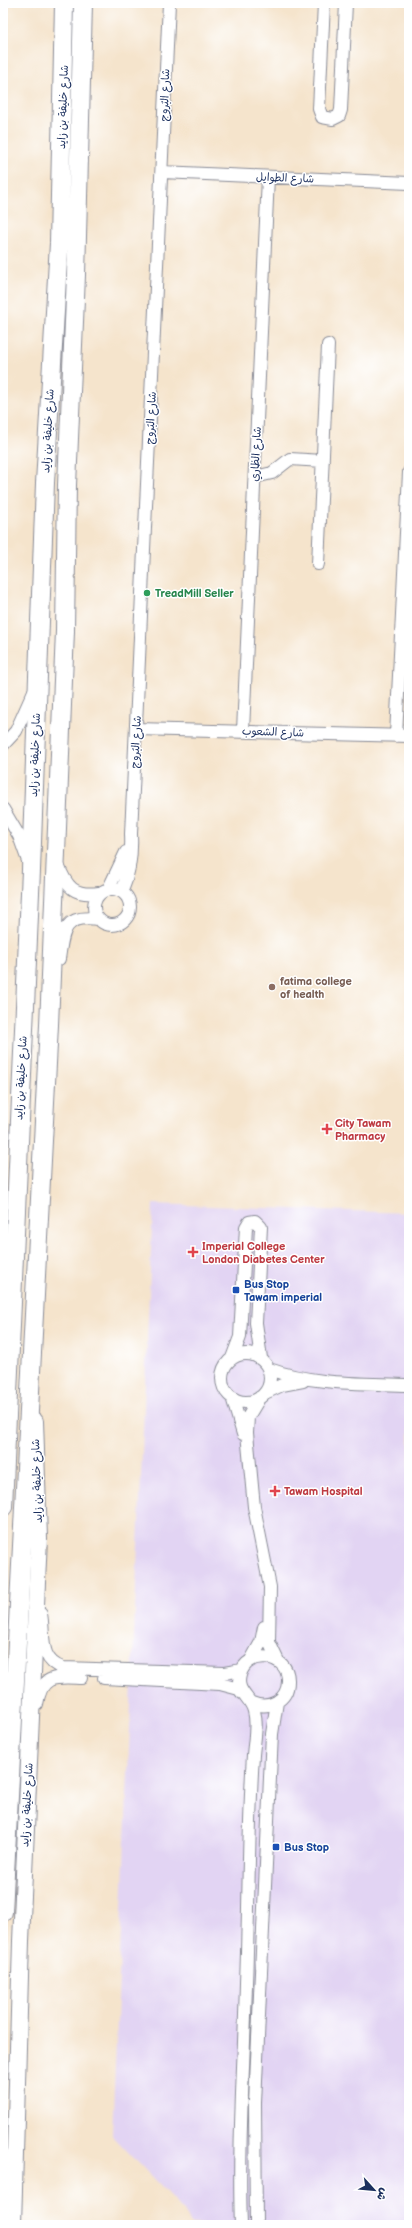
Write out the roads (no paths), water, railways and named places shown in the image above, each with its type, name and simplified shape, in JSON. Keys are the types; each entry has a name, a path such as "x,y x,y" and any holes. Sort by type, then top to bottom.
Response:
{"highway":[{"name":"شارع خليفة بن زايد","path":"3,1506 31,870 45,483 59,243 64,3"},
{"name":"شارع خليفة بن زايد","path":"3,1912 31,1385 56,860 65,631 67,485 76,275 83,3"}],"main road":[{"name":"شارع خليفة بن زايد","path":"13,2225 21,1941 37,1596 39,1500 31,1385"}],"street":[{"name":"شارع البُروج","path":"122,891 131,863 131,834 169,3"},
{"path":"324,3 319,109 322,117 333,119 339,116 341,110 346,3"},
{"name":"شارع الطوايل","path":"162,172 409,183"},
{"name":"شارع الظاري","path":"244,731 268,177"},
{"path":"318,564 328,344"},
{"path":"255,477 272,473 290,459 323,461"},
{"path":"396,736 409,472"},
{"path":"3,745 16,731 38,680"},
{"name":"شارع الشعوب","path":"137,729 409,736"},
{"path":"3,809 19,836 31,870"},
{"name":"شارع البُروج","path":"104,891 123,862 131,834"},
{"path":"49,1025 63,932 71,921 80,917 98,919 105,924 114,925 126,919 130,906 129,899 122,891 104,891 84,894 72,889 63,877 56,860"},
{"path":"98,919 93,906 104,891"},
{"path":"31,1720 42,1686 49,1680 58,1677 220,1684 239,1689 252,1703 264,1706 277,1702 285,1693 288,1682 287,1671 278,1661 269,1642 270,1587 254,1502 247,1433 248,1417 263,1395 270,1384 269,1369 261,1358 256,1323 261,1227 255,1221 249,1222 246,1227 240,1337 232,1358 224,1367 222,1379 225,1390 232,1397 246,1402 263,1395 292,1383 310,1380"},
{"path":"232,1358 246,1353 261,1358"},
{"path":"269,1369 294,1377 310,1380 409,1385"},
{"path":"232,1397 241,1424 249,1516 260,1565 265,1599 264,1630 261,1642 251,1660 242,1670 239,1681 242,1693"},
{"path":"37,1596 42,1618 45,1652 52,1663 59,1667 97,1670 224,1673 242,1670"},
{"path":"251,1660 265,1656 278,1661"},
{"path":"256,2225 255,2103 272,1734 277,1702"},
{"path":"241,2225 241,2156 255,1724 252,1703"},
{"path":"249,1896 252,1902 254,1928 256,1932 262,1934"}],"place":[{"name":"TreadMill Seller","path":"147,593"},
{"name":"fatima college of health","path":"272,987"},
{"name":"City Tawam Pharmacy","path":"327,1129"},
{"name":"Imperial College London Diabetes Center","path":"193,1252"},
{"name":"Bus Stop Tawam imperial","path":"236,1290"},
{"name":"Tawam Hospital","path":"275,1491"},
{"name":"Bus Stop","path":"276,1847"}]}
